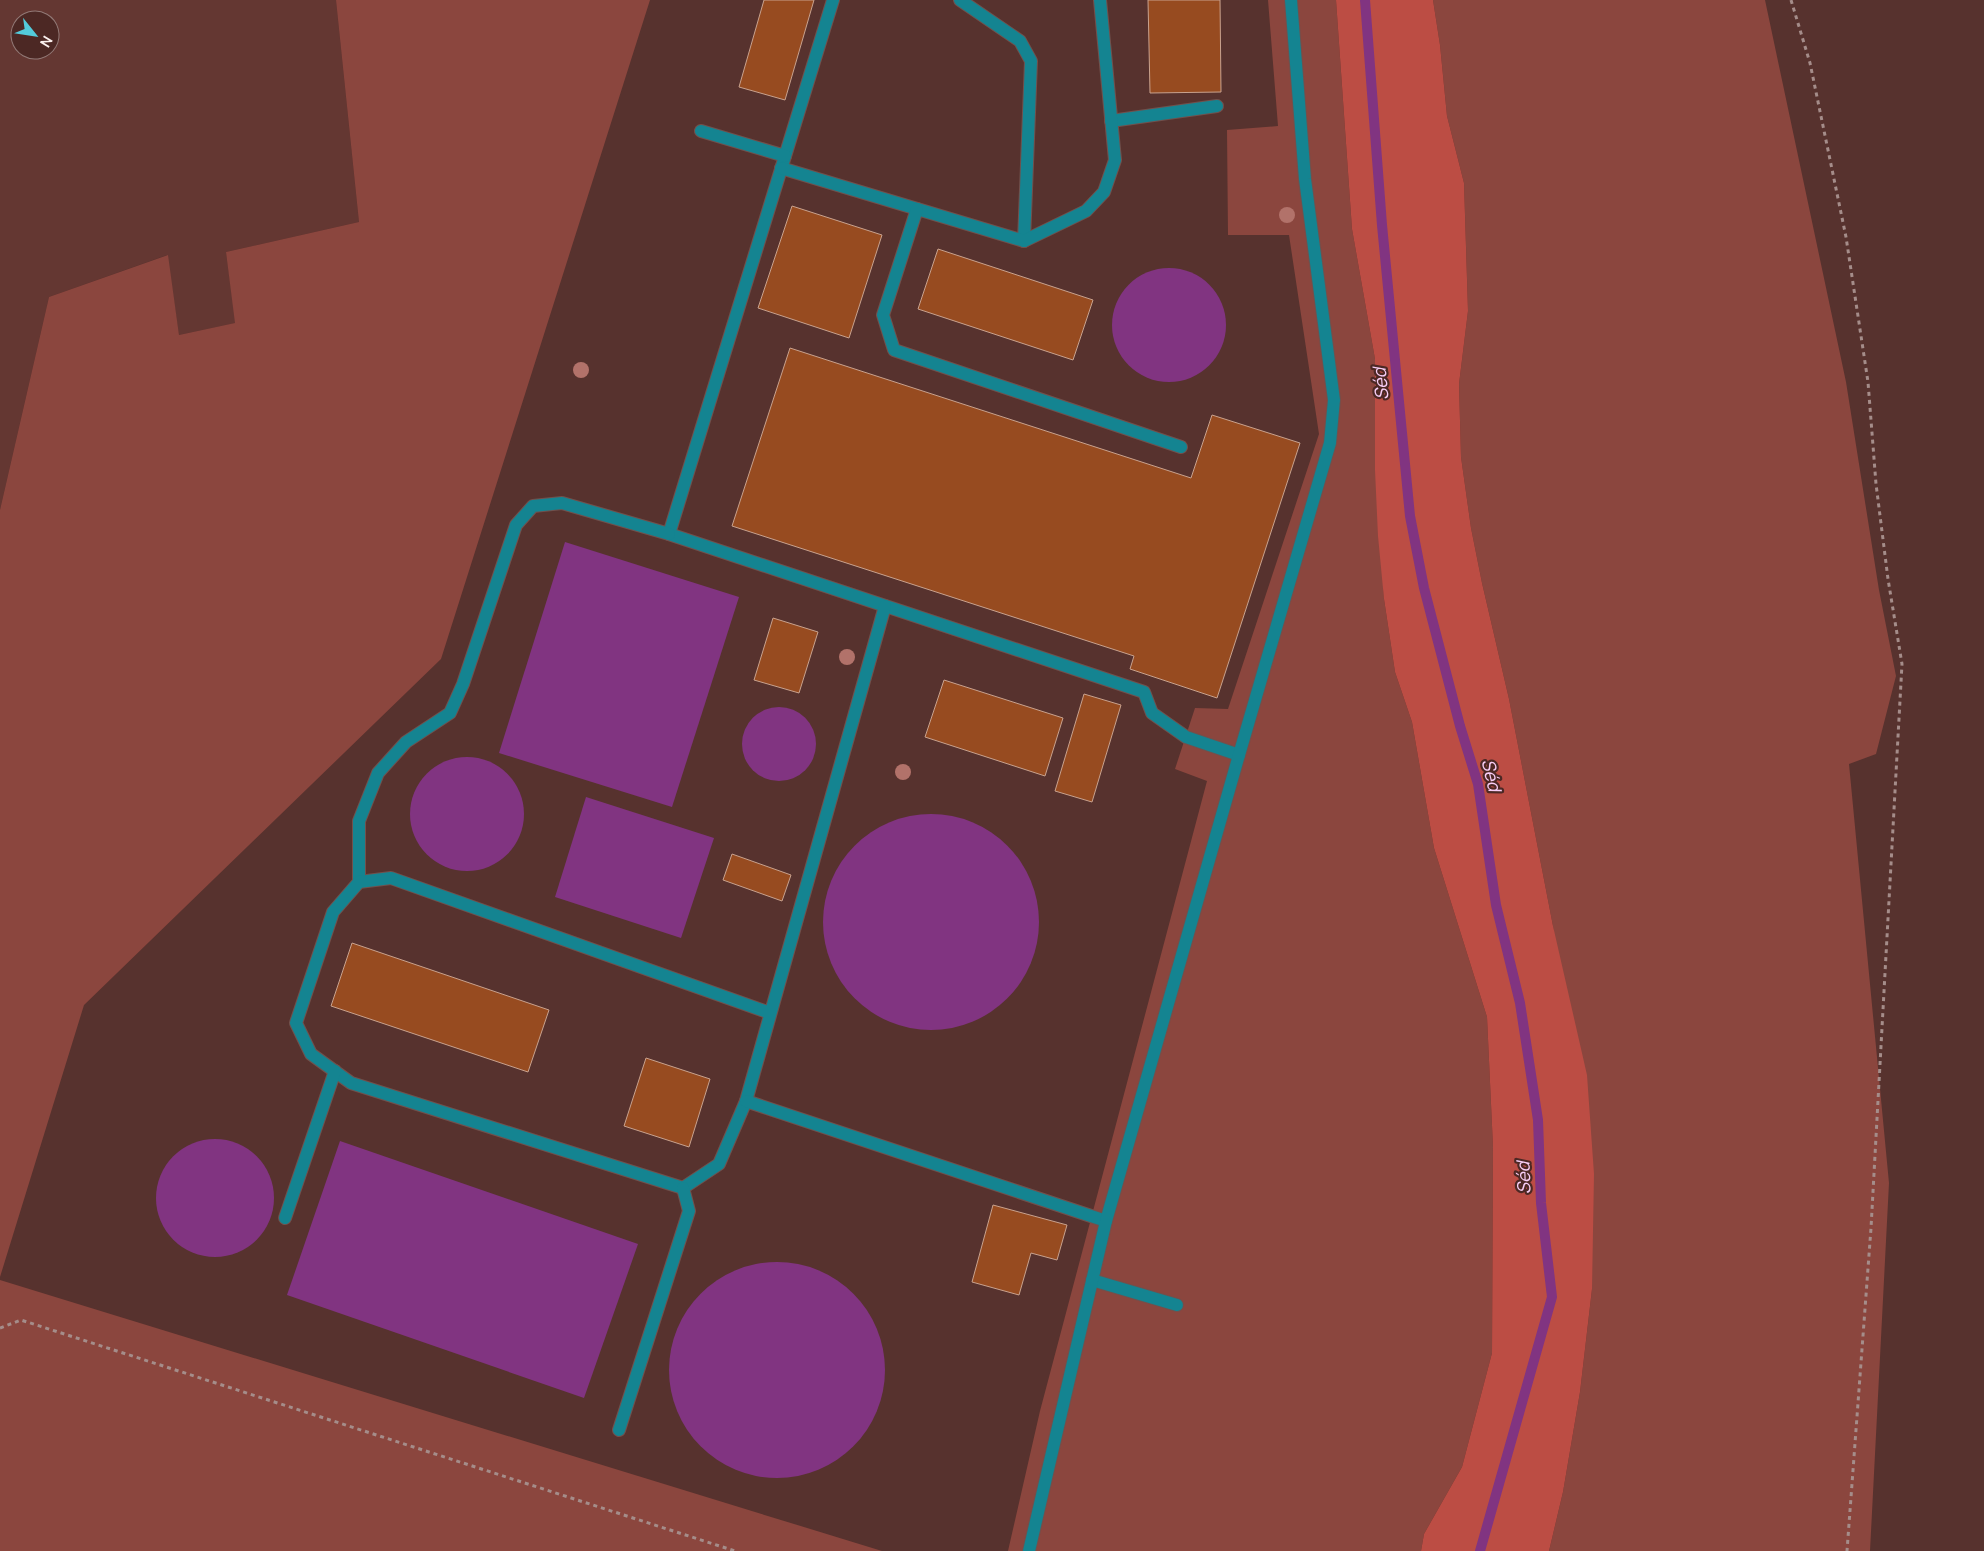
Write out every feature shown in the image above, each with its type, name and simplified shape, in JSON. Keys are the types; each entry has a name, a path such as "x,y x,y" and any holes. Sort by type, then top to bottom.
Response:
{"lane":[{"path":"669,534 834,0"},
{"path":"960,0 1020,40 1031,61 1024,241"},
{"path":"781,168 1024,241 1086,211 1104,192 1115,160 1100,0"},
{"path":"1029,1551 1106,1222 1238,755 1330,443 1334,400 1305,179 1291,0"},
{"path":"1111,121 1217,106"},
{"path":"701,130 785,156"},
{"path":"917,209 883,315 894,350 1181,447"},
{"path":"683,1188 351,1083 311,1054 296,1023 333,912 358,882 359,821 378,773 406,742 450,713 463,684 516,525 533,506 562,502 669,534 1144,692 1152,713 1186,737 1238,755"},
{"path":"683,1188 718,1164 746,1101 885,606"},
{"path":"358,882 392,878 770,1014"},
{"path":"286,1218 335,1071"},
{"path":"746,1101 1106,1222"},
{"path":"619,1430 689,1211 683,1188"},
{"path":"1092,1280 1177,1305"}],"path":[{"path":"1791,0 1810,63 1846,237 1868,382 1876,484 1888,579 1902,664 1871,1218 1847,1551"},
{"path":"0,1328 21,1320 735,1551"}],"shaded area":[{"path":"0,0 336,0 359,222 226,252 236,323 179,335 167,255 49,297 0,510"},
{"path":"336,0 650,0 441,659 84,1005 0,1277 0,510 49,297 168,255 179,335 235,323 226,252 359,222"},
{"path":"1268,0 1336,0 1352,229 1375,359 1375,415 1384,599 1395,672 1412,722 1434,848 1487,1017 1493,1147 1492,1353 1462,1467 1424,1534 1421,1551 1008,1551 1040,1411 1207,781 1175,769 1195,708 1228,709 1319,434 1289,235 1228,235 1227,130 1278,126"},
{"path":"1336,0 1433,0 1440,45 1447,116 1464,183 1468,311 1459,384 1461,457 1471,528 1509,699 1553,926 1587,1075 1594,1174 1592,1289 1580,1392 1563,1492 1549,1551 1421,1551 1424,1534 1462,1467 1492,1353 1493,1147 1487,1017 1434,848 1412,722 1395,672 1384,599 1378,536 1375,470 1375,359 1352,229"},
{"path":"1433,0 1765,0 1846,382 1879,590 1896,676 1876,754 1849,764 1889,1183 1870,1551 1549,1551 1563,1492 1580,1392 1592,1289 1553,926 1509,699 1471,528 1461,457 1459,384 1468,311 1464,183 1447,116 1440,45"},
{"path":"1169,268 1191,273 1209,285 1221,303 1226,325 1221,347 1209,365 1191,377 1169,382 1147,377 1129,365 1117,347 1112,325 1117,303 1129,285 1147,273"},
{"path":"565,542 739,597 672,807 499,753"},
{"path":"772,707 786,707 800,713 810,723 816,737 816,751 810,765 800,775 786,781 772,781 758,775 748,765 742,751 742,737 748,723 758,713"},
{"path":"467,757 489,762 507,774 519,792 524,814 519,836 507,854 489,866 467,871 445,866 427,854 415,836 410,814 415,792 427,774 445,762"},
{"path":"586,797 714,838 681,938 555,897"},
{"path":"931,814 952,816 972,822 991,832 1007,846 1021,862 1031,881 1037,901 1039,922 1037,943 1031,963 1021,982 1007,998 991,1012 972,1022 952,1028 931,1030 910,1028 890,1022 871,1012 855,998 841,982 831,963 825,943 823,922 825,901 831,881 841,862 855,846 871,832 890,822 910,816"},
{"path":"215,1139 238,1144 257,1156 269,1175 274,1198 269,1221 257,1240 238,1252 215,1257 192,1252 173,1240 161,1221 156,1198 161,1175 173,1156 192,1144"},
{"path":"340,1141 638,1244 584,1398 287,1295"},
{"path":"777,1262 798,1264 818,1270 837,1280 853,1294 867,1310 877,1329 883,1349 885,1370 883,1391 877,1411 867,1430 853,1446 837,1460 818,1470 798,1476 777,1478 756,1476 736,1470 717,1460 701,1446 687,1430 677,1411 671,1391 669,1370 671,1349 677,1329 687,1310 701,1294 717,1280 736,1270 756,1264"},
{"path":"0,1280 882,1551 0,1551"}],"building":[{"path":"764,0 814,0 785,100 739,87"},
{"path":"1148,0 1220,0 1221,92 1150,93"},
{"path":"792,206 882,235 849,338 758,308"},
{"path":"938,249 1093,300 1073,360 918,309"},
{"path":"790,348 1191,478 1212,415 1300,443 1217,698 1130,669 1134,656 732,526"},
{"path":"773,618 818,632 799,693 754,680"},
{"path":"944,680 1063,718 1045,776 925,737"},
{"path":"1084,694 1121,705 1092,802 1055,791"},
{"path":"732,854 791,875 782,901 723,880"},
{"path":"352,943 549,1010 528,1072 331,1006"},
{"path":"646,1058 710,1079 689,1147 624,1126"},
{"path":"993,1205 1067,1225 1057,1260 1031,1253 1019,1295 972,1282"}],"waterway":[{"name":"Séd","path":"1365,0 1382,225 1410,516 1424,588 1460,726 1478,784 1496,905 1520,1003 1538,1120 1541,1203 1552,1297 1480,1551"}]}
